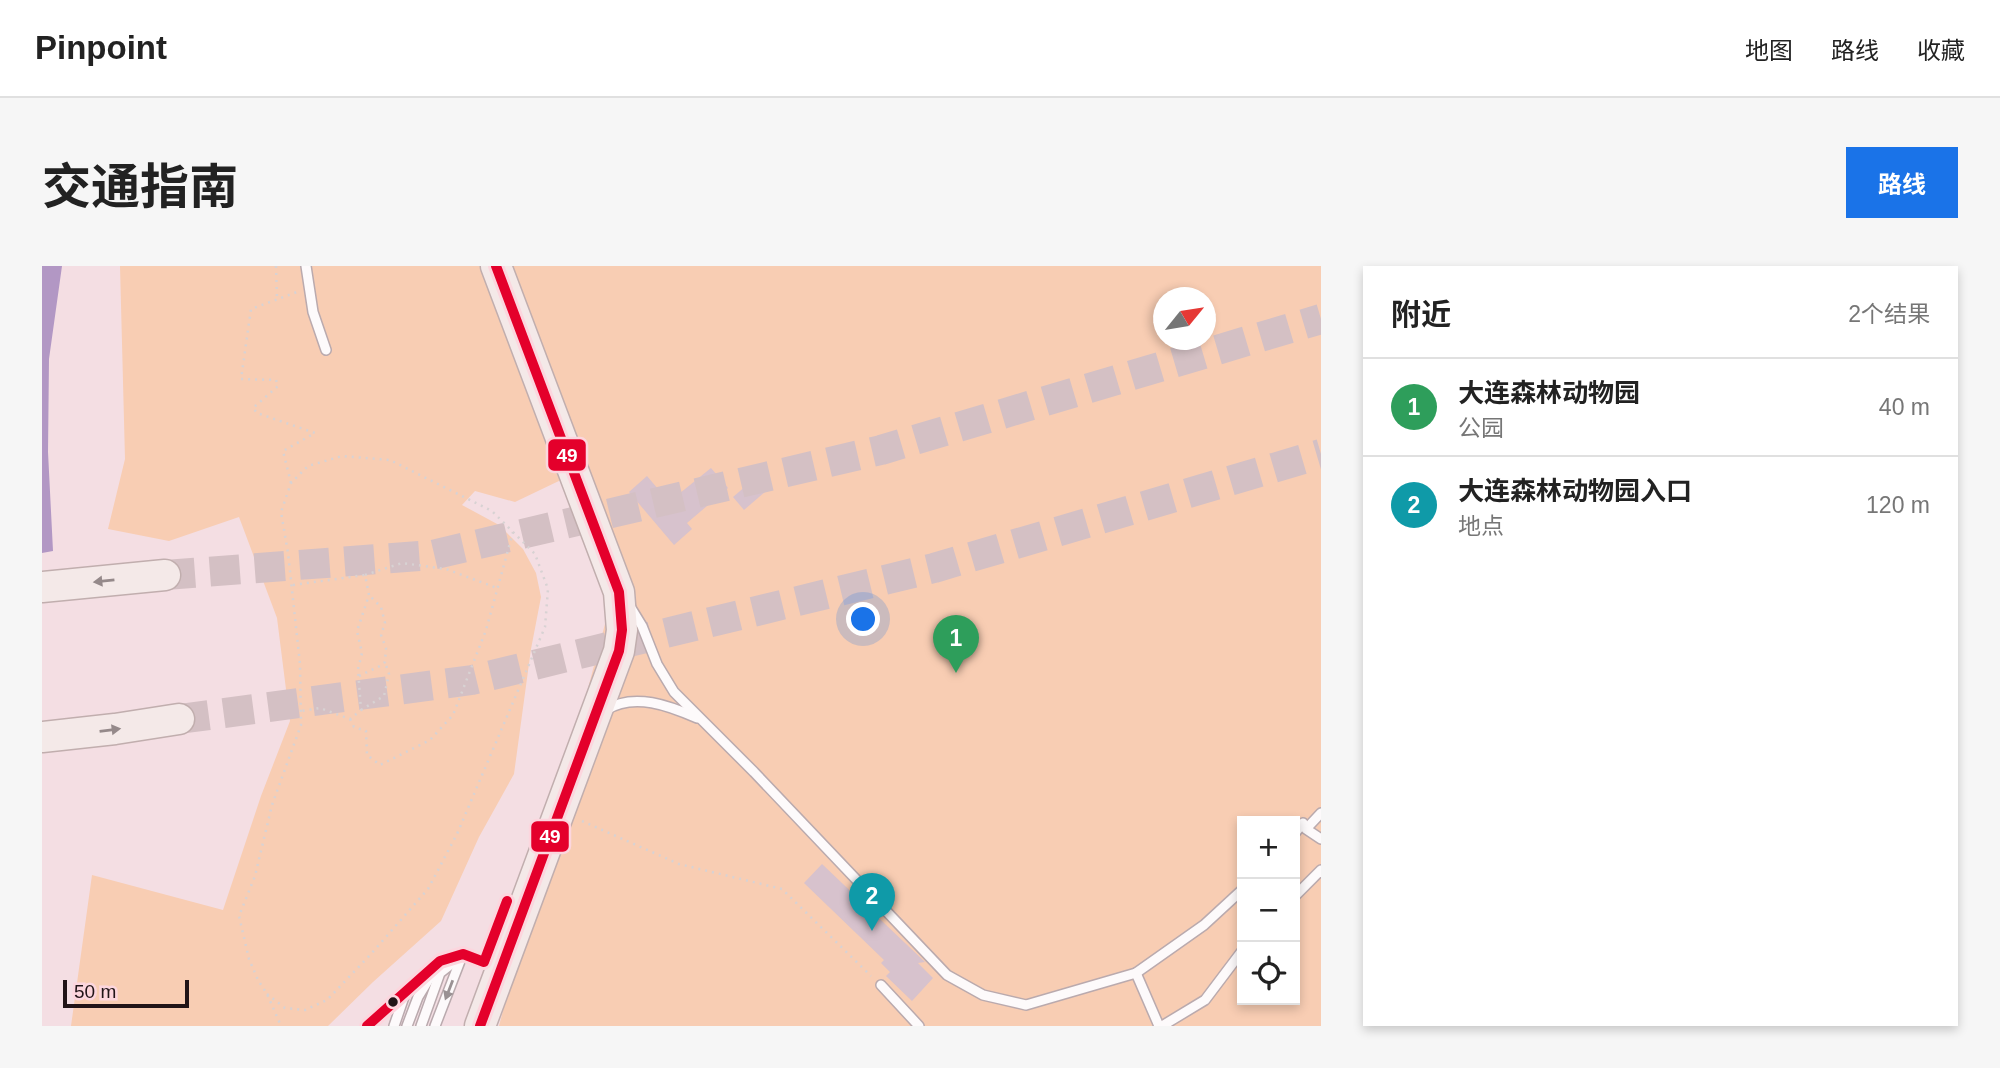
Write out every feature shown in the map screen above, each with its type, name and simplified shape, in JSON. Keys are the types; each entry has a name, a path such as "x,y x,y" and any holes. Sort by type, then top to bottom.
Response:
{"highway":[{"path":"481,1026 483,962 560,811 619,651 622,621 619,592 496,266"},
{"path":"42,587 165,575"},
{"path":"461,1026 619,592"},
{"path":"42,737 179,719"}],"lane":[{"path":"306,266 313,312 326,350"},
{"path":"619,592 642,626 657,664 674,692 947,975 983,995 1027,1005 1136,973 1204,925 1237,895"},
{"path":"594,718 611,707 629,702 650,702 674,708 701,720"},
{"path":"1321,813 1306,829 1321,839"},
{"path":"1300,827 1303,823"},
{"path":"1300,891 1321,870"},
{"path":"1136,973 1161,1026 1205,1000 1237,958"},
{"path":"368,1026 377,1021 440,961 483,962"},
{"path":"407,1026 418,997 440,961"},
{"path":"421,1026 440,973 483,962"},
{"path":"435,1026 483,962"},
{"path":"881,985 919,1026"},
{"path":"394,1026 407,990"}],"path":[{"path":"276,266 277,299"},
{"path":"291,483 283,451 315,433 257,413 253,408 278,386 276,380 241,379 251,309 309,289"},
{"path":"267,994 285,1007 305,1010 327,1000 428,889 462,822 545,627 548,589 535,554 492,511 390,460 342,456 308,466 291,483 281,512 300,664 301,725 272,805 255,876 239,916 249,959 281,1026"},
{"path":"301,711 320,708 350,719 354,727 366,732 367,755 380,765 430,740 453,715 486,630 513,532"},
{"path":"291,585 365,575 402,563 446,569 497,588"},
{"path":"361,710 358,669 362,653 357,631 369,595 365,575"},
{"path":"350,719 384,696 389,674 385,662 386,648 381,635 385,623 381,607 369,595"},
{"path":"359,677 385,662"},
{"path":"560,811 679,864 782,889 881,985"}],"shaded area":[{"path":"42,266 62,266 49,359 48,452 53,551 42,553"},
{"path":"120,266 1321,266 1321,1026 499,1026 620,567 586,468 515,502 475,491 462,505 499,525 523,549 536,573 541,597 514,774 479,837 441,921 328,1026 71,1026 92,875 223,910 261,796 290,721 277,618 239,517 169,541 108,529 125,459"}],"building":[{"path":"711,468 728,488 687,523 692,529 674,545 629,492 647,476 669,502"},
{"path":"754,479 765,492 744,510 733,497"},
{"path":"822,864 925,962 918,963 933,978 912,1001 886,976 890,972 881,963 884,960 804,883"}],"tunnel":[{"path":"165,575 432,555 881,450 1321,319"},
{"path":"179,719 472,680 934,568 1321,454"}],"transit line":[{"name":"49","path":"480,1026 619,651 622,630 619,592 496,266"},
{"name":"49","path":"367,1026 440,961 463,954 484,962 507,901"}],"place":[{"name":"大连森林动物园","path":"956,673"},
{"name":"大连森林动物园入口","path":"872,931"}]}
